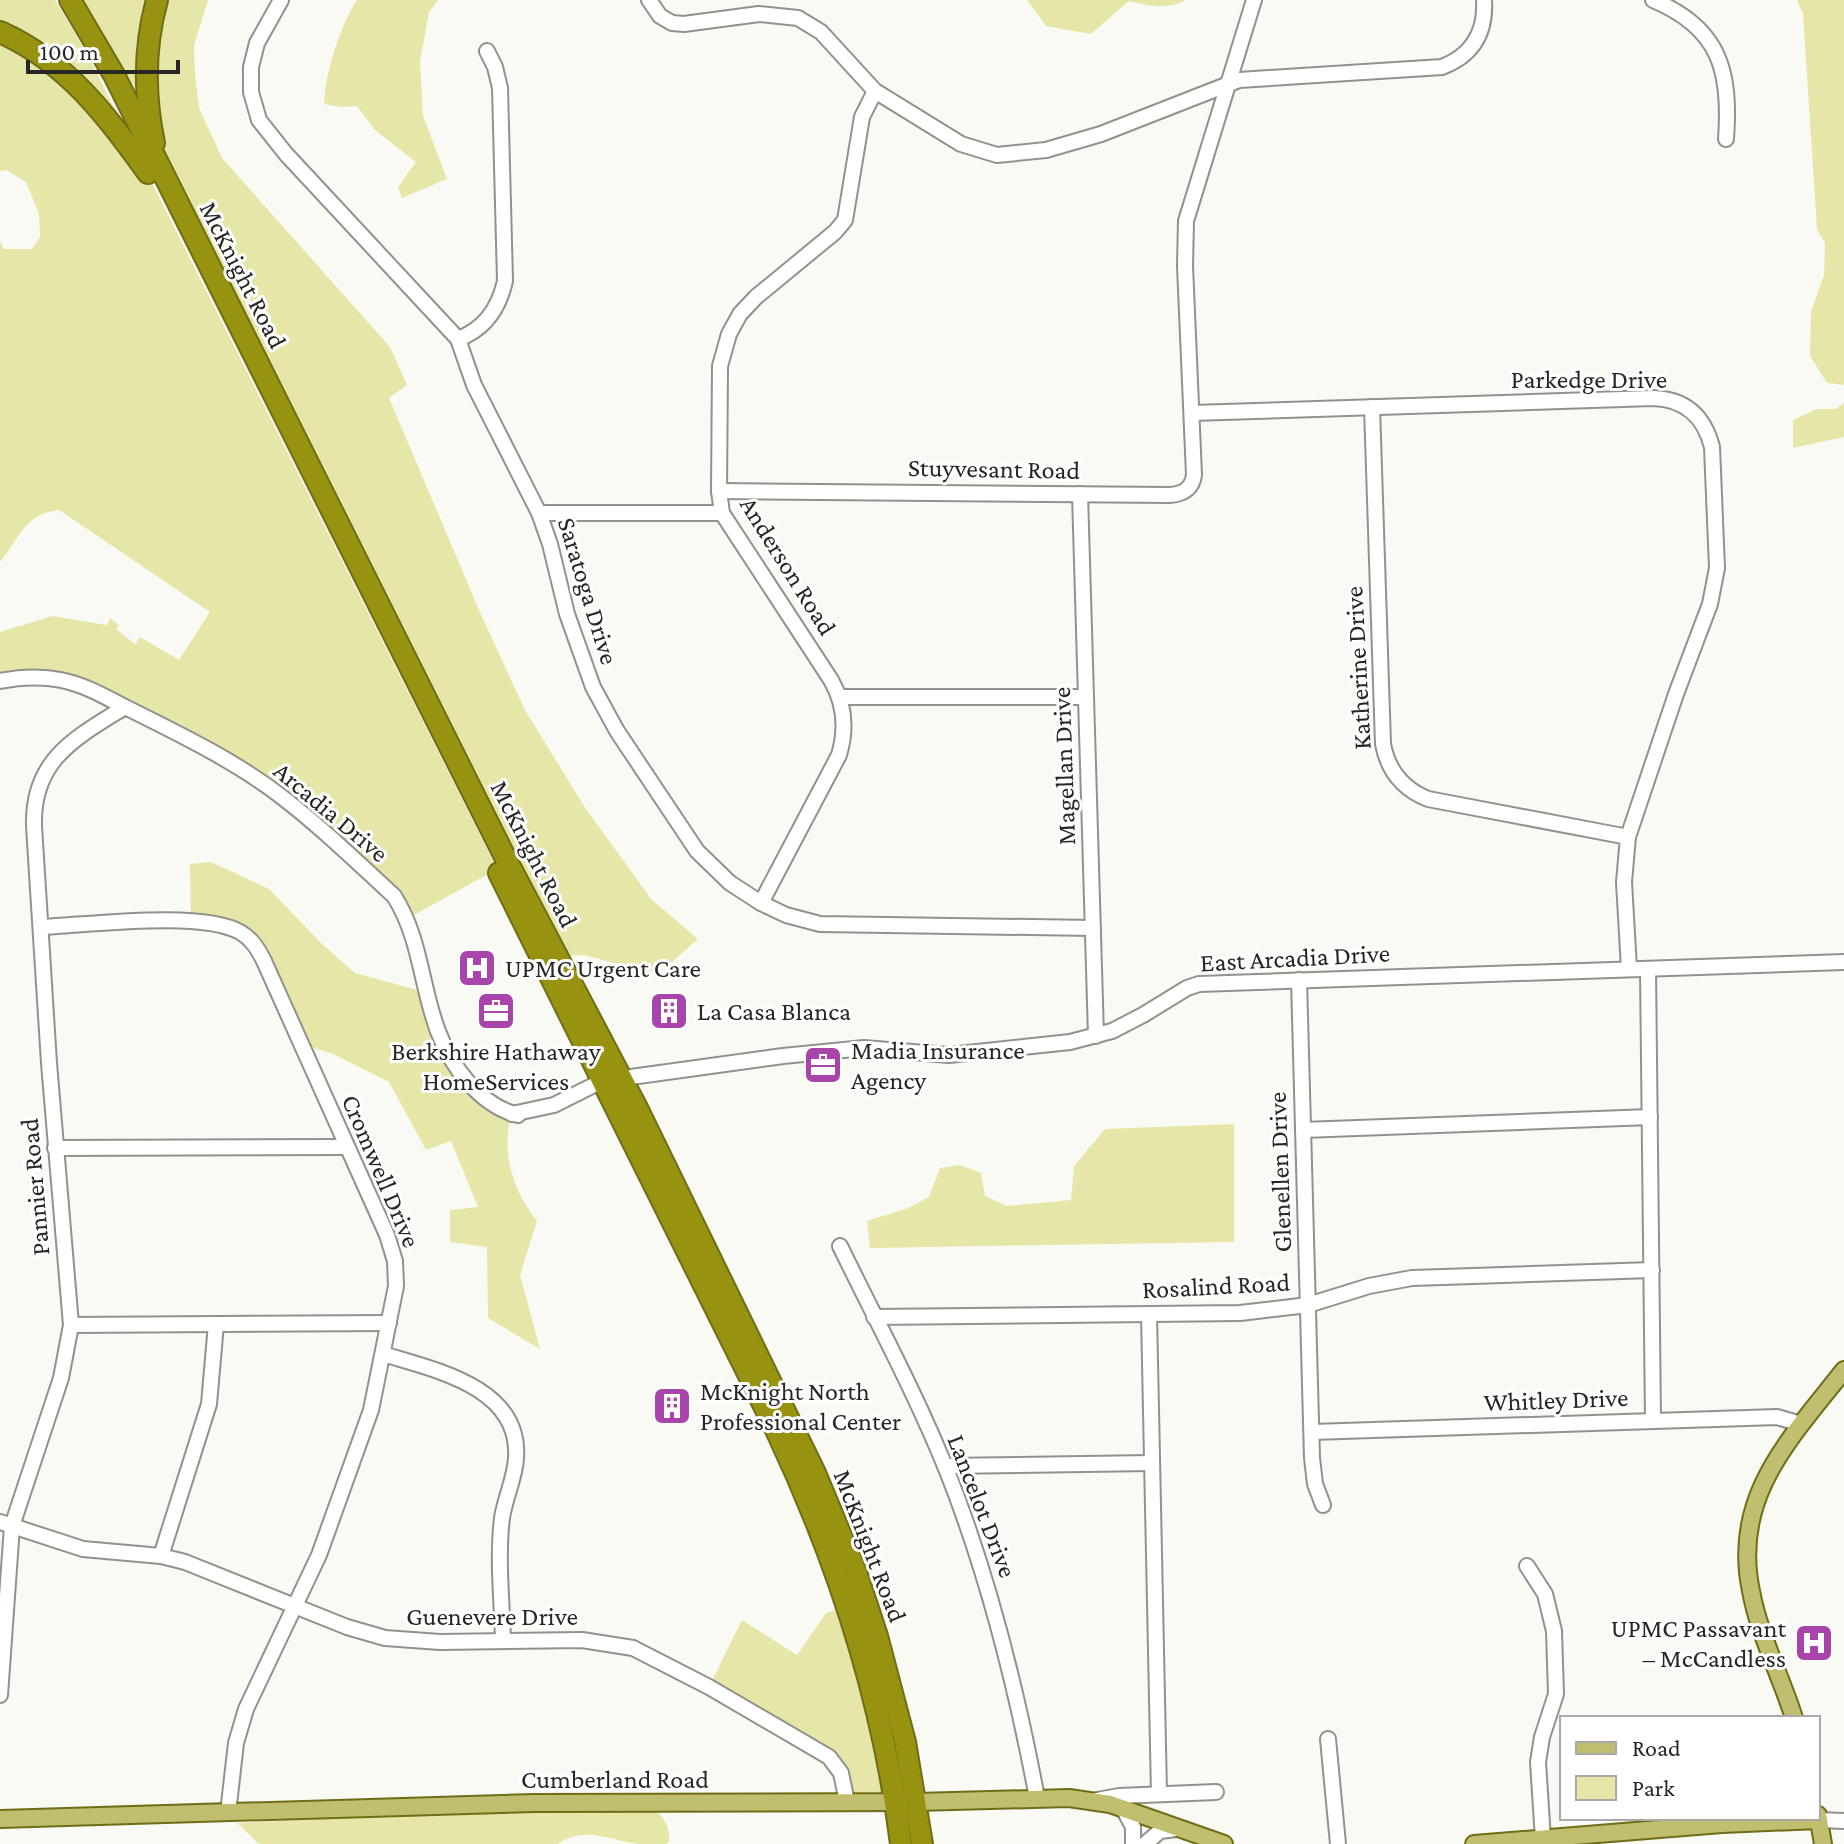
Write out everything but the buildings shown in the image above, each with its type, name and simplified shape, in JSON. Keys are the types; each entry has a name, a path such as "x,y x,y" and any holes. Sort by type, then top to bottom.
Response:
{"highway":[{"name":"McKnight Road","path":"55,0 154,170"},
{"name":"McKnight Road","path":"70,0 114,75 154,170 610,1084 810,1504 857,1642 879,1723 901,1844"},
{"path":"154,170 147,77 148,43 157,0"},
{"path":"0,32 41,54 73,79 154,170"},
{"name":"McKnight Road","path":"610,1084 720,1274 855,1569 897,1706 922,1844"}],"main road":[{"path":"1793,1716 1755,1610 1748,1577 1748,1540 1754,1508 1776,1457 1844,1370"},
{"name":"Cumberland Road","path":"0,1819 507,1803 916,1802 1037,1798 1096,1801 1224,1844"},
{"path":"1474,1844 1787,1820"},
{"path":"1819,1820 1823,1844"}],"street":[{"name":"Saratoga Drive","path":"281,0 253,53 251,92 259,120 286,154 458,339 474,385 539,513 567,614 593,687 617,731 697,851 730,883 761,903 797,919 828,925 1093,928"},
{"path":"649,0 660,16 672,23 759,14 798,18 821,32 875,91 961,144 997,155 1046,150 1101,134 1227,83 1248,79 1442,67 1462,57 1476,43 1484,20 1484,0"},
{"path":"1192,413 1185,266 1186,221 1254,0"},
{"path":"1653,0 1690,19 1702,30 1716,52 1727,84 1726,139"},
{"path":"458,339 470,335 486,321 498,303 505,281 500,88 487,51"},
{"name":"Anderson Road","path":"761,903 839,755 844,724 840,697 722,513 719,491 720,366 729,334 740,314 843,223 848,211 862,117 875,91"},
{"name":"Parkedge Drive","path":"1192,413 1661,399 1689,408 1708,433 1714,458 1717,543 1714,588 1628,837 1624,882 1629,969"},
{"name":"Katherine Drive","path":"1372,407 1383,744 1394,774 1410,789 1428,799 1628,837"},
{"name":"Stuyvesant Road","path":"719,491 1170,495 1184,492 1193,482 1192,413"},
{"name":"Magellan Drive","path":"1080,494 1096,1036"},
{"path":"539,513 722,513"},
{"name":"Arcadia Drive","path":"0,681 17,678 61,680 89,689 180,735 276,792 324,831 394,896 407,919 432,1017 451,1061 481,1097 512,1114 554,1105 610,1084"},
{"path":"840,697 1086,697"},
{"name":"Pannier Road","path":"0,1695 6,1524 61,1378 71,1325 55,1148 33,812 38,786 48,765 90,729 125,707"},
{"name":"Cromwell Drive","path":"41,927 201,921 228,926 250,939 264,961 387,1235 395,1261 396,1286 374,1399 328,1533 244,1717 236,1743 228,1813"},
{"name":"East Arcadia Drive","path":"610,1084 832,1050 880,1049 949,1055 1070,1042 1096,1036 1143,1015 1187,988 1218,983 1844,962"},
{"path":"1648,969 1653,1420"},
{"name":"Glenellen Drive","path":"1299,980 1312,1432 1315,1484 1323,1505"},
{"path":"1303,1130 1650,1117"},
{"path":"55,1148 347,1147"},
{"name":"Lancelot Drive","path":"840,1246 945,1466 987,1582 1021,1711 1037,1798"},
{"name":"Rosalind Road","path":"874,1317 1240,1313 1308,1305 1369,1286 1412,1278 1652,1270"},
{"path":"1149,1314 1159,1794"},
{"path":"71,1325 389,1323"},
{"path":"161,1556 209,1404 216,1324"},
{"path":"383,1354 451,1376 480,1390 498,1406 509,1424 516,1448 516,1461 501,1526 503,1641"},
{"name":"Whitley Drive","path":"1312,1432 1777,1417 1801,1424"},
{"path":"945,1466 1152,1463"},
{"name":"Guenevere Drive","path":"6,1524 83,1549 161,1556 199,1567 347,1627 394,1639 600,1641 648,1654 829,1757 841,1773 847,1802"},
{"path":"1527,1566 1545,1594 1554,1631 1556,1694 1542,1737 1538,1762 1537,1841"},
{"path":"1328,1739 1338,1844"},
{"path":"1096,1801 1119,1796 1216,1792"},
{"path":"1123,1808 1133,1827 1133,1844"},
{"path":"1820,1818 1844,1821"},
{"path":"1145,1844 1160,1831 1176,1829"}],"green space":[{"path":"0,0 55,0 86,52 497,869 407,919 402,909 276,792 76,684 0,681 0,632 52,616 107,625 110,618 119,625 116,629 135,644 140,637 179,660 210,612 59,510 47,512 30,522 0,562 0,241 4,249 32,249 40,237 39,214 26,182 6,170 0,171"},
{"path":"70,0 208,0 194,45 195,74 199,108 222,158 390,347 407,385 389,398 525,710 584,806 651,899 698,939 671,963 648,972 584,955 557,956"},
{"path":"357,0 438,0 429,12 420,61 423,116 447,179 402,198 398,187 416,162 375,130 357,106 324,104 334,50"},
{"path":"1027,0 1186,0 1165,6 1129,1 1091,34 1046,26"},
{"path":"1797,0 1844,0 1844,385 1827,383 1810,356 1811,312 1824,275 1825,243 1817,229 1803,14"},
{"path":"1844,403 1844,437 1793,448 1793,420 1816,409 1836,409"},
{"path":"211,862 269,889 355,973 425,992 451,1061 512,1114 507,1142 511,1170 521,1197 537,1221 520,1275 540,1349 488,1318 487,1247 450,1242 450,1210 478,1207 451,1141 426,1150 389,1082 331,1053 302,1045 250,939 191,921 190,864"},
{"path":"1234,1124 1234,1242 870,1248 867,1221 908,1208 929,1197 940,1168 960,1165 981,1173 985,1196 1007,1206 1071,1200 1074,1166 1105,1129"},
{"path":"847,1607 894,1801 847,1802 841,1773 709,1687 742,1620 797,1655 826,1613"},
{"path":"649,1802 667,1825 669,1842 666,1844 639,1844 588,1835 568,1838 558,1844 259,1844 237,1823"}],"place":[{"name":"UPMC Urgent Care","path":"477,968"},
{"name":"Berkshire Hathaway HomeServices","path":"496,1011"},
{"name":"La Casa Blanca","path":"669,1011"},
{"name":"Madia Insurance Agency","path":"823,1065"},
{"name":"McKnight North Professional Center","path":"672,1406"},
{"name":"UPMC Passavant – McCandless","path":"1814,1643"}]}
